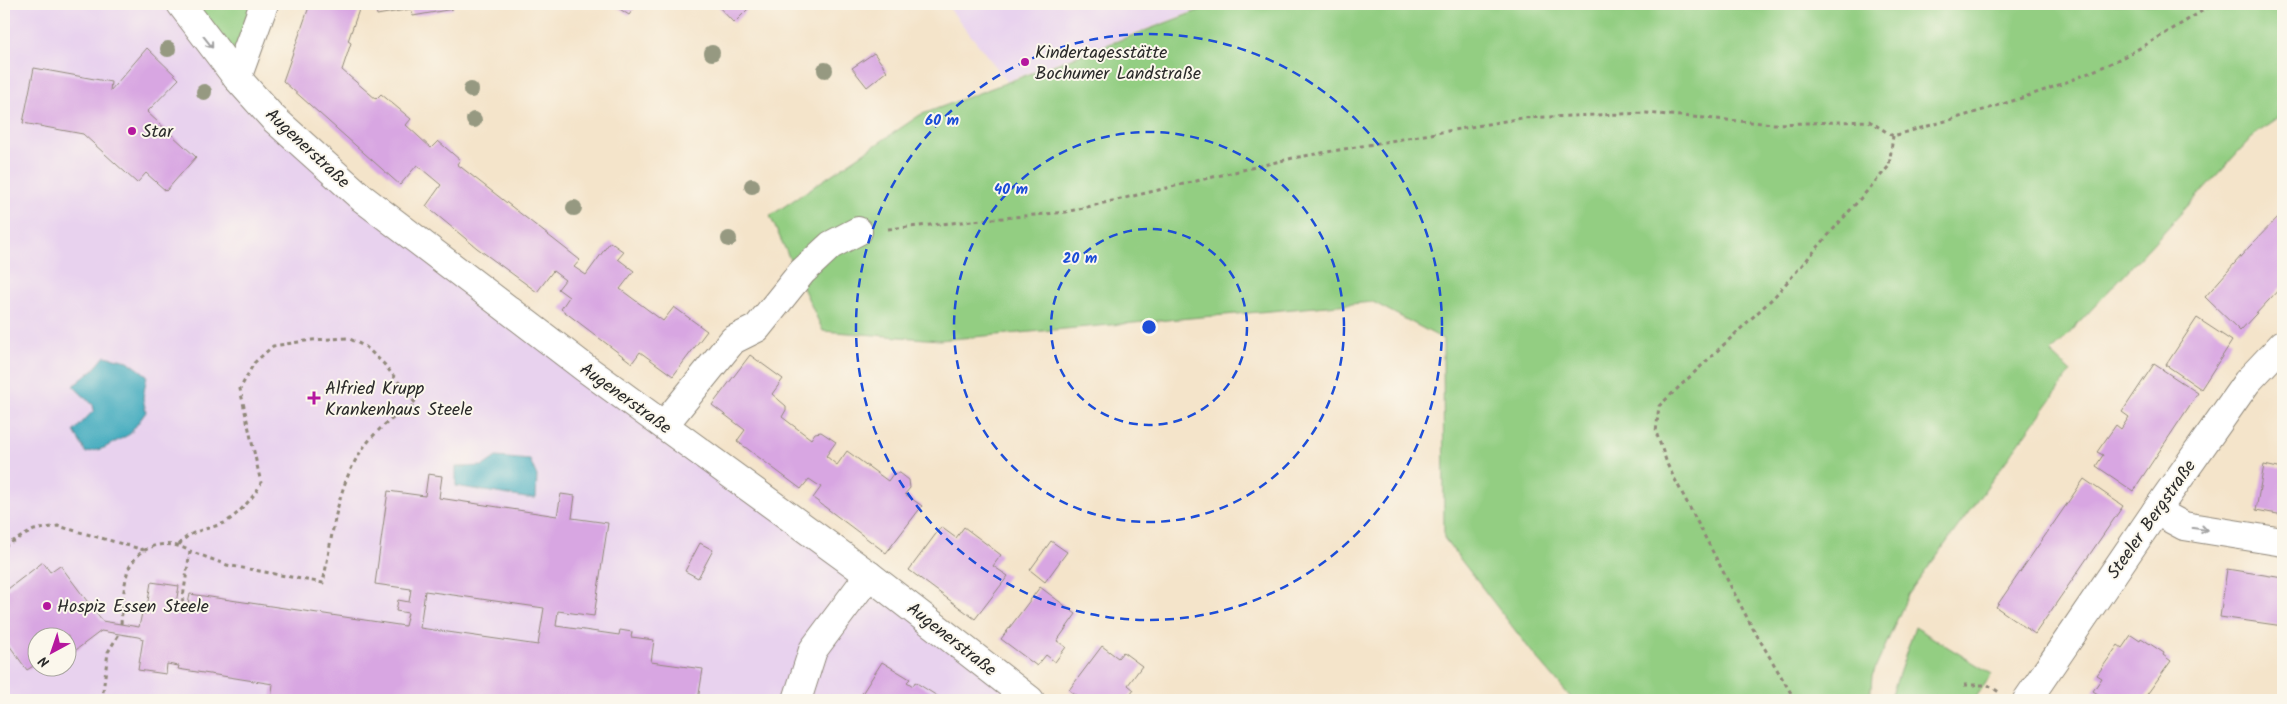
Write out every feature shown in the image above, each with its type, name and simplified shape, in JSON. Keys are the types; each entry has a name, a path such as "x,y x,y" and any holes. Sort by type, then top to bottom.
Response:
{"street":[{"name":"Augenerstraße","path":"181,4 237,78 273,118 362,198 585,368 869,575 1030,700"},
{"path":"237,78 264,4"},
{"path":"664,425 733,340 757,328 802,272 831,245 858,231"},
{"name":"Steeler Bergstraße","path":"2027,700 2247,382 2283,344"},
{"path":"2156,511 2184,526 2283,542"},
{"path":"797,700 813,650 869,575"}],"path":[{"path":"858,231 1066,212 1292,158 1522,118 1646,113 1774,124 1869,121 1893,136 1989,109 2086,74 2110,63 2214,4"},
{"path":"1795,700 1752,627 1668,466 1656,432 1659,406 1774,297 1883,174 1889,166 1893,136"},
{"path":"120,624 129,567 144,550 158,544 179,545 227,565 324,582 340,492 351,465 367,443 386,425 398,414 416,404 384,364 366,347 348,338 312,340 273,346 254,363 240,389 261,483 257,493 225,523 201,529 183,539 179,545"},
{"path":"4,546 34,530 58,526 144,550"},
{"path":"182,604 190,551"},
{"path":"102,700 108,652 119,634"},
{"path":"1964,685 1988,685"}],"shaded area":[{"name":"Alfried Krupp Krankenhaus Steele","path":"4,4 180,4 277,124 1025,700 4,700"},
{"name":"Kindertagesstätte Bochumer Landstraße","path":"946,4 1213,4 1007,81"}],"green space":[{"path":"183,4 262,4 236,75"},
{"path":"1216,4 2283,4 2283,114 2252,137 2051,353 2071,372 1908,595 1872,676 1870,700 1573,700 1531,651 1444,538 1443,339 1373,302 939,340 823,331 770,216 920,115"},
{"path":"1915,627 1992,674 1974,700 1890,700"}],"water":[{"path":"105,356 128,361 147,375 143,398 146,412 130,434 104,448 86,453 74,431 94,410 93,405 73,386 94,369"},
{"path":"496,457 530,460 537,476 536,498 456,486 456,467 483,466"}],"building":[{"path":"310,4 361,4 348,41 351,43 342,70 376,99 381,94 411,119 406,125 431,148 438,141 460,160 457,164 580,260 574,267 586,275 610,242 624,252 618,259 634,271 620,289 663,321 674,307 707,331 673,376 640,352 632,363 561,309 569,297 558,289 565,280 553,271 537,292 477,248 426,206 441,185 417,165 400,185 283,81"},
{"path":"375,4 452,4 453,9 413,16 411,9 377,15"},
{"path":"612,4 637,4 629,15"},
{"path":"716,4 751,4 752,5 734,23"},
{"path":"147,48 179,79 147,112 196,157 166,191 146,173 137,183 83,134 23,123 34,68 111,82 110,91"},
{"path":"874,53 887,71 867,87 852,68"},
{"path":"2283,212 2283,285 2240,331 2205,297"},
{"path":"2197,318 2232,341 2201,389 2166,365"},
{"path":"750,355 783,379 772,394 786,406 782,417 811,439 815,433 821,432 836,442 826,456 837,465 847,451 888,481 893,474 900,473 909,480 910,488 905,494 922,506 886,553 813,498 821,487 809,479 801,489 737,441 745,430 712,405"},
{"path":"2154,364 2198,393 2133,491 2096,466 2103,455 2097,452 2116,425 2121,429 2129,417 2122,412"},
{"path":"2264,465 2283,469 2283,515 2256,510"},
{"path":"428,474 442,476 439,498 557,516 561,494 575,496 572,518 608,523 594,616 558,611 556,626 619,635 620,630 632,632 631,637 654,640 651,662 703,669 698,700 271,700 273,684 178,669 179,666 167,664 166,674 138,670 143,639 138,637 101,631 78,648 78,626 28,626 27,670 4,638 4,592 43,562 50,572 60,565 102,621 139,627 142,613 146,614 151,582 179,586 176,603 188,604 190,594 405,626 408,613 396,611 398,600 409,602 411,589 375,584 388,491 425,496","holes":["425,591 544,608 538,645 420,628"]},
{"path":"2084,479 2123,506 2035,634 1996,607"},
{"path":"941,527 956,538 964,527 1001,555 993,566 1008,576 975,619 909,570"},
{"path":"1051,541 1067,552 1045,582 1030,570"},
{"path":"700,543 713,550 698,578 685,571"},
{"path":"2227,569 2283,578 2283,626 2220,617"},
{"path":"1040,587 1076,614 1057,641 1066,647 1055,662 1046,655 1037,666 1001,639"},
{"path":"2131,635 2140,641 2141,638 2164,653 2163,655 2171,661 2143,700 2102,700 2104,698 2093,691 2102,678 2097,675 2118,645 2122,648"},
{"path":"1102,646 1118,658 1123,652 1142,666 1128,685 1134,690 1126,700 1082,700 1069,690"},
{"path":"882,662 910,679 907,682 913,686 915,682 942,699 858,700"}],"place":[{"name":"Kindertagesstätte Bochumer Landstraße","path":"1025,62"},
{"name":"Star","path":"132,131"},
{"name":"Alfried Krupp Krankenhaus Steele","path":"314,398"},
{"name":"Hospiz Essen Steele","path":"47,606"}]}
